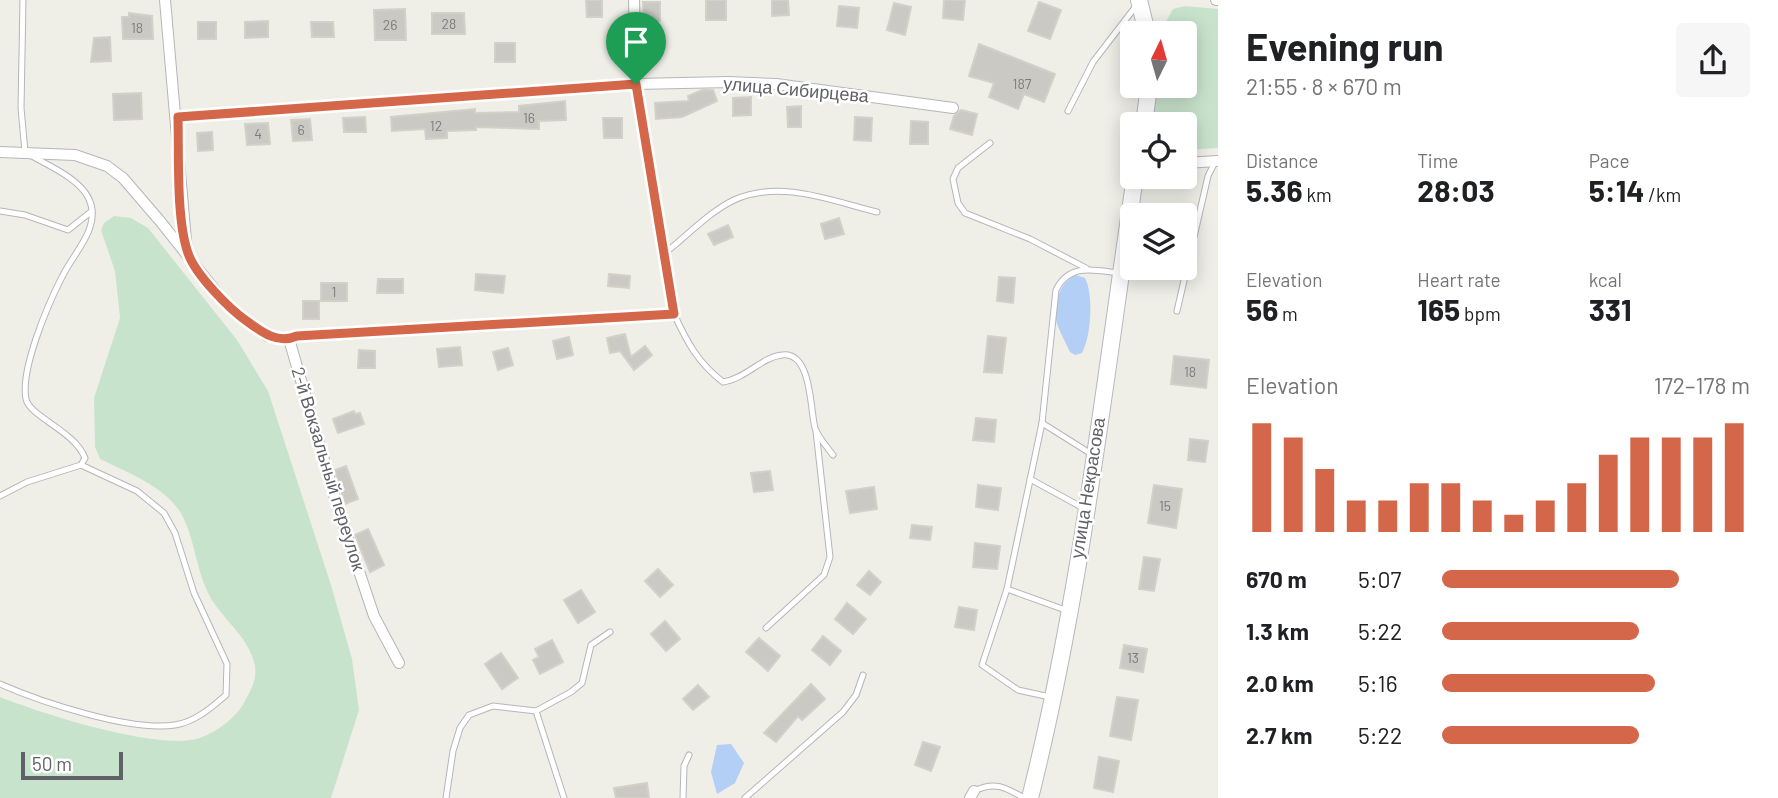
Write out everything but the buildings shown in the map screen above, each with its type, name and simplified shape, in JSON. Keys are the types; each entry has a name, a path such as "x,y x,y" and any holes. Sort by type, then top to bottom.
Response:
{"main road":[{"path":"1140,0 1144,21"},
{"name":"улица Некрасова","path":"1027,798 1053,697 1093,455 1126,280"}],"street":[{"path":"165,0 178,117 181,209 188,254"},
{"path":"0,152 75,155 107,166 123,178 188,254 226,304 267,336 289,339 297,336 674,314 662,255 636,84 634,0"},
{"name":"улица Сибирцева","path":"178,117 636,84 776,84 953,108"},
{"path":"1197,162 1217,161"},
{"name":"2-й Вокзальный переулок","path":"289,339 337,505 374,616 399,663"}],"lane":[{"path":"23,0 20,108 25,152 83,190 92,211 90,228 63,274 43,317 25,384 26,402 82,450 85,458 81,465"},
{"path":"1068,111 1093,62 1140,0"},
{"path":"990,143 958,168 953,179 958,204 965,213 1030,239 1089,270"},
{"path":"1197,225 1208,176 1217,161"},
{"path":"662,255 721,208 734,200 765,191 792,192 877,212"},
{"path":"0,211 25,215 68,230 92,211"},
{"path":"1053,697 1018,690 982,664 1007,589 1042,423 1056,290 1066,275 1075,270 1120,269"},
{"path":"1177,311 1185,280"},
{"path":"674,314 691,351 708,371 723,382 735,380 780,355 792,355 802,364 812,400 830,557 824,575 766,628"},
{"path":"1042,423 1093,455"},
{"path":"816,430 833,456"},
{"path":"0,496 27,482 81,465 137,491 164,513 175,533 194,593 227,664 226,695 206,713 175,725 134,725 24,695 0,684"},
{"path":"1030,479 1085,509"},
{"path":"1007,589 1068,611"},
{"path":"446,798 453,751 460,728 469,715 493,706 536,710 582,683 591,645 610,632"},
{"path":"745,798 843,712 856,695 863,675"},
{"path":"536,710 564,798"},
{"path":"683,798 684,766 689,755"},
{"path":"972,794 989,784 1004,786 1027,798"}],"green space":[{"path":"1185,6 1218,9 1218,148 1197,149 1197,112 1153,112 1154,98 1197,98 1197,21 1166,21 1173,9"},
{"path":"114,216 131,218 148,228 237,340 268,391 352,659 359,710 331,798 0,798 0,697 126,735 177,741 203,737 224,724 241,707 254,680 255,666 248,646 209,595 188,528 178,508 159,490 100,459 95,447 94,398 120,318 115,271 101,230 104,223"}],"water":[{"path":"1076,275 1085,278 1088,285 1090,316 1085,346 1082,353 1075,355 1070,352 1062,336 1056,313 1062,287"},
{"path":"731,744 744,763 735,783 717,794 711,772 717,745"}],"route":[{"path":"636,84 662,255 674,314 297,336 289,339 267,336 226,304 188,254 181,209 178,117 636,84"}]}
